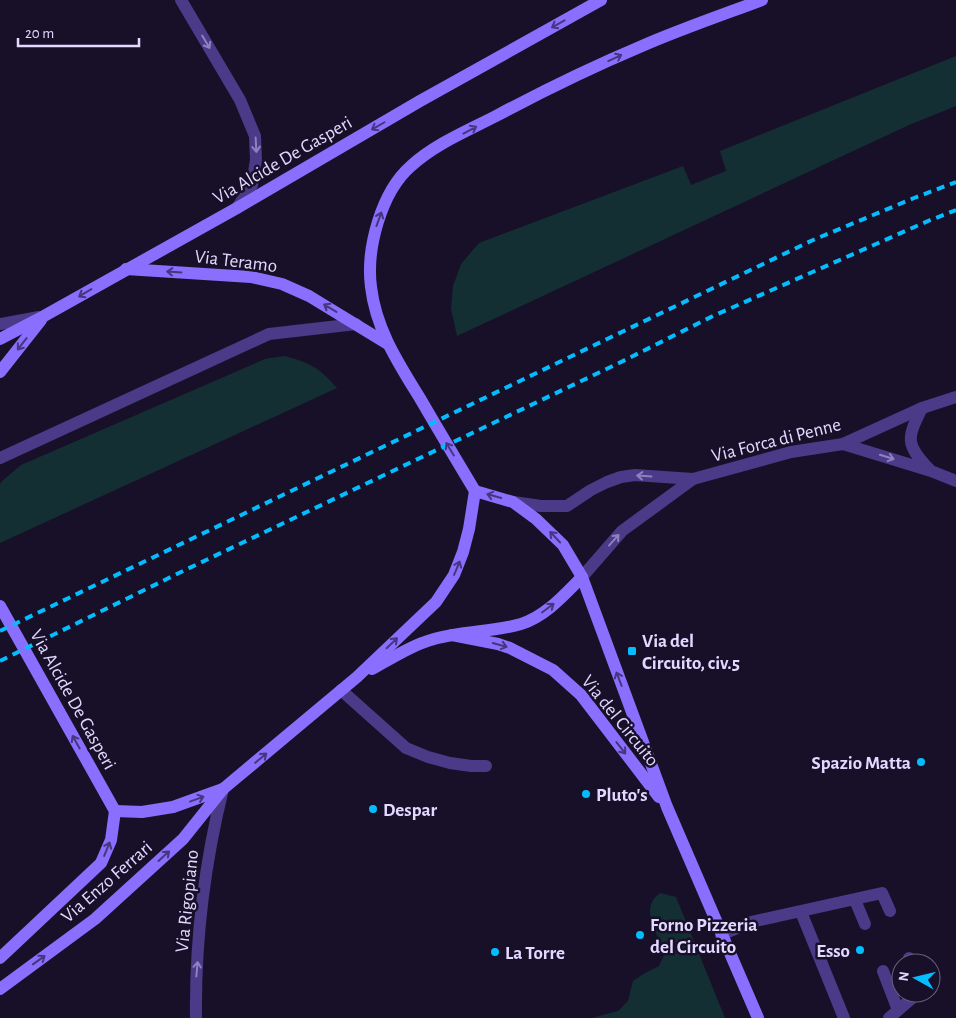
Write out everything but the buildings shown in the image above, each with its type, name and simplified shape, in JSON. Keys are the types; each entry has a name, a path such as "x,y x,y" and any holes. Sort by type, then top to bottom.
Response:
{"main road":[{"name":"Via Alcide De Gasperi","path":"0,372 44,316 238,208 420,101 601,0"},
{"name":"Via Teramo","path":"475,491 386,343 373,300 371,267 373,243 379,217 392,190 411,166 427,154 522,102 642,46 762,0"},
{"name":"Via Teramo","path":"126,269 251,277 282,284 309,296 386,343"},
{"path":"0,339 44,316"},
{"name":"Via del Circuito","path":"475,491 513,502 546,527 562,545 582,577 667,807 758,1018"},
{"name":"Via Enzo Ferrari","path":"0,989 95,919 183,839 224,789 357,677 436,602 454,575 467,541 475,491"},
{"path":"452,635 521,624 533,618 561,598 582,577"},
{"name":"Via Alcide De Gasperi","path":"0,606 115,811"},
{"name":"Via del Circuito","path":"452,635 510,648 553,670 581,695 667,807"},
{"name":"Via Enzo Ferrari","path":"357,677 422,643 452,635"},
{"name":"Via Enzo Ferrari","path":"0,958 101,863 111,840 115,811 142,812 173,807 224,789"}],"street":[{"path":"181,0 240,100 255,136 256,160 252,185 238,208"},
{"path":"0,324 44,316"},
{"path":"0,458 269,334 356,324"},
{"name":"Via Forca di Penne","path":"513,502 541,506 567,506 607,482 635,475 693,479 791,452 843,444 922,408 956,396"},
{"path":"922,408 910,434 910,441 920,460 931,471"},
{"path":"843,444 931,471 956,481"},
{"name":"Via Forca di Penne","path":"582,577 622,531 693,479"},
{"path":"341,690 406,748 450,763 486,766"},
{"name":"Via Rigopiano","path":"196,1018 196,988 210,850 224,789"},
{"path":"721,935 746,923 882,894 890,911"},
{"path":"855,900 865,924"},
{"path":"801,912 844,1018"},
{"path":"883,971 894,1014 907,1003"}],"green space":[{"path":"956,56 956,106 909,125 457,336 451,309 453,286 461,264 479,243 683,166 691,185 726,171 720,151"},
{"path":"284,356 314,367 337,388 0,543 0,485 21,465 265,359"},
{"path":"660,893 676,897 725,1018 592,1018 618,1011 628,1001 633,981 659,966 665,953 650,914 654,899"}],"railway":[{"path":"0,631 813,240 956,182"},
{"path":"0,661 713,316 956,210"}],"place":[{"name":"Via del Circuito, civ.5","path":"632,651"},
{"name":"Spazio Matta","path":"921,762"},
{"name":"Pluto's","path":"586,794"},
{"name":"Despar","path":"373,809"},
{"name":"Forno Pizzeria del Circuito","path":"640,935"},
{"name":"Esso","path":"860,950"},
{"name":"La Torre","path":"495,952"}]}
